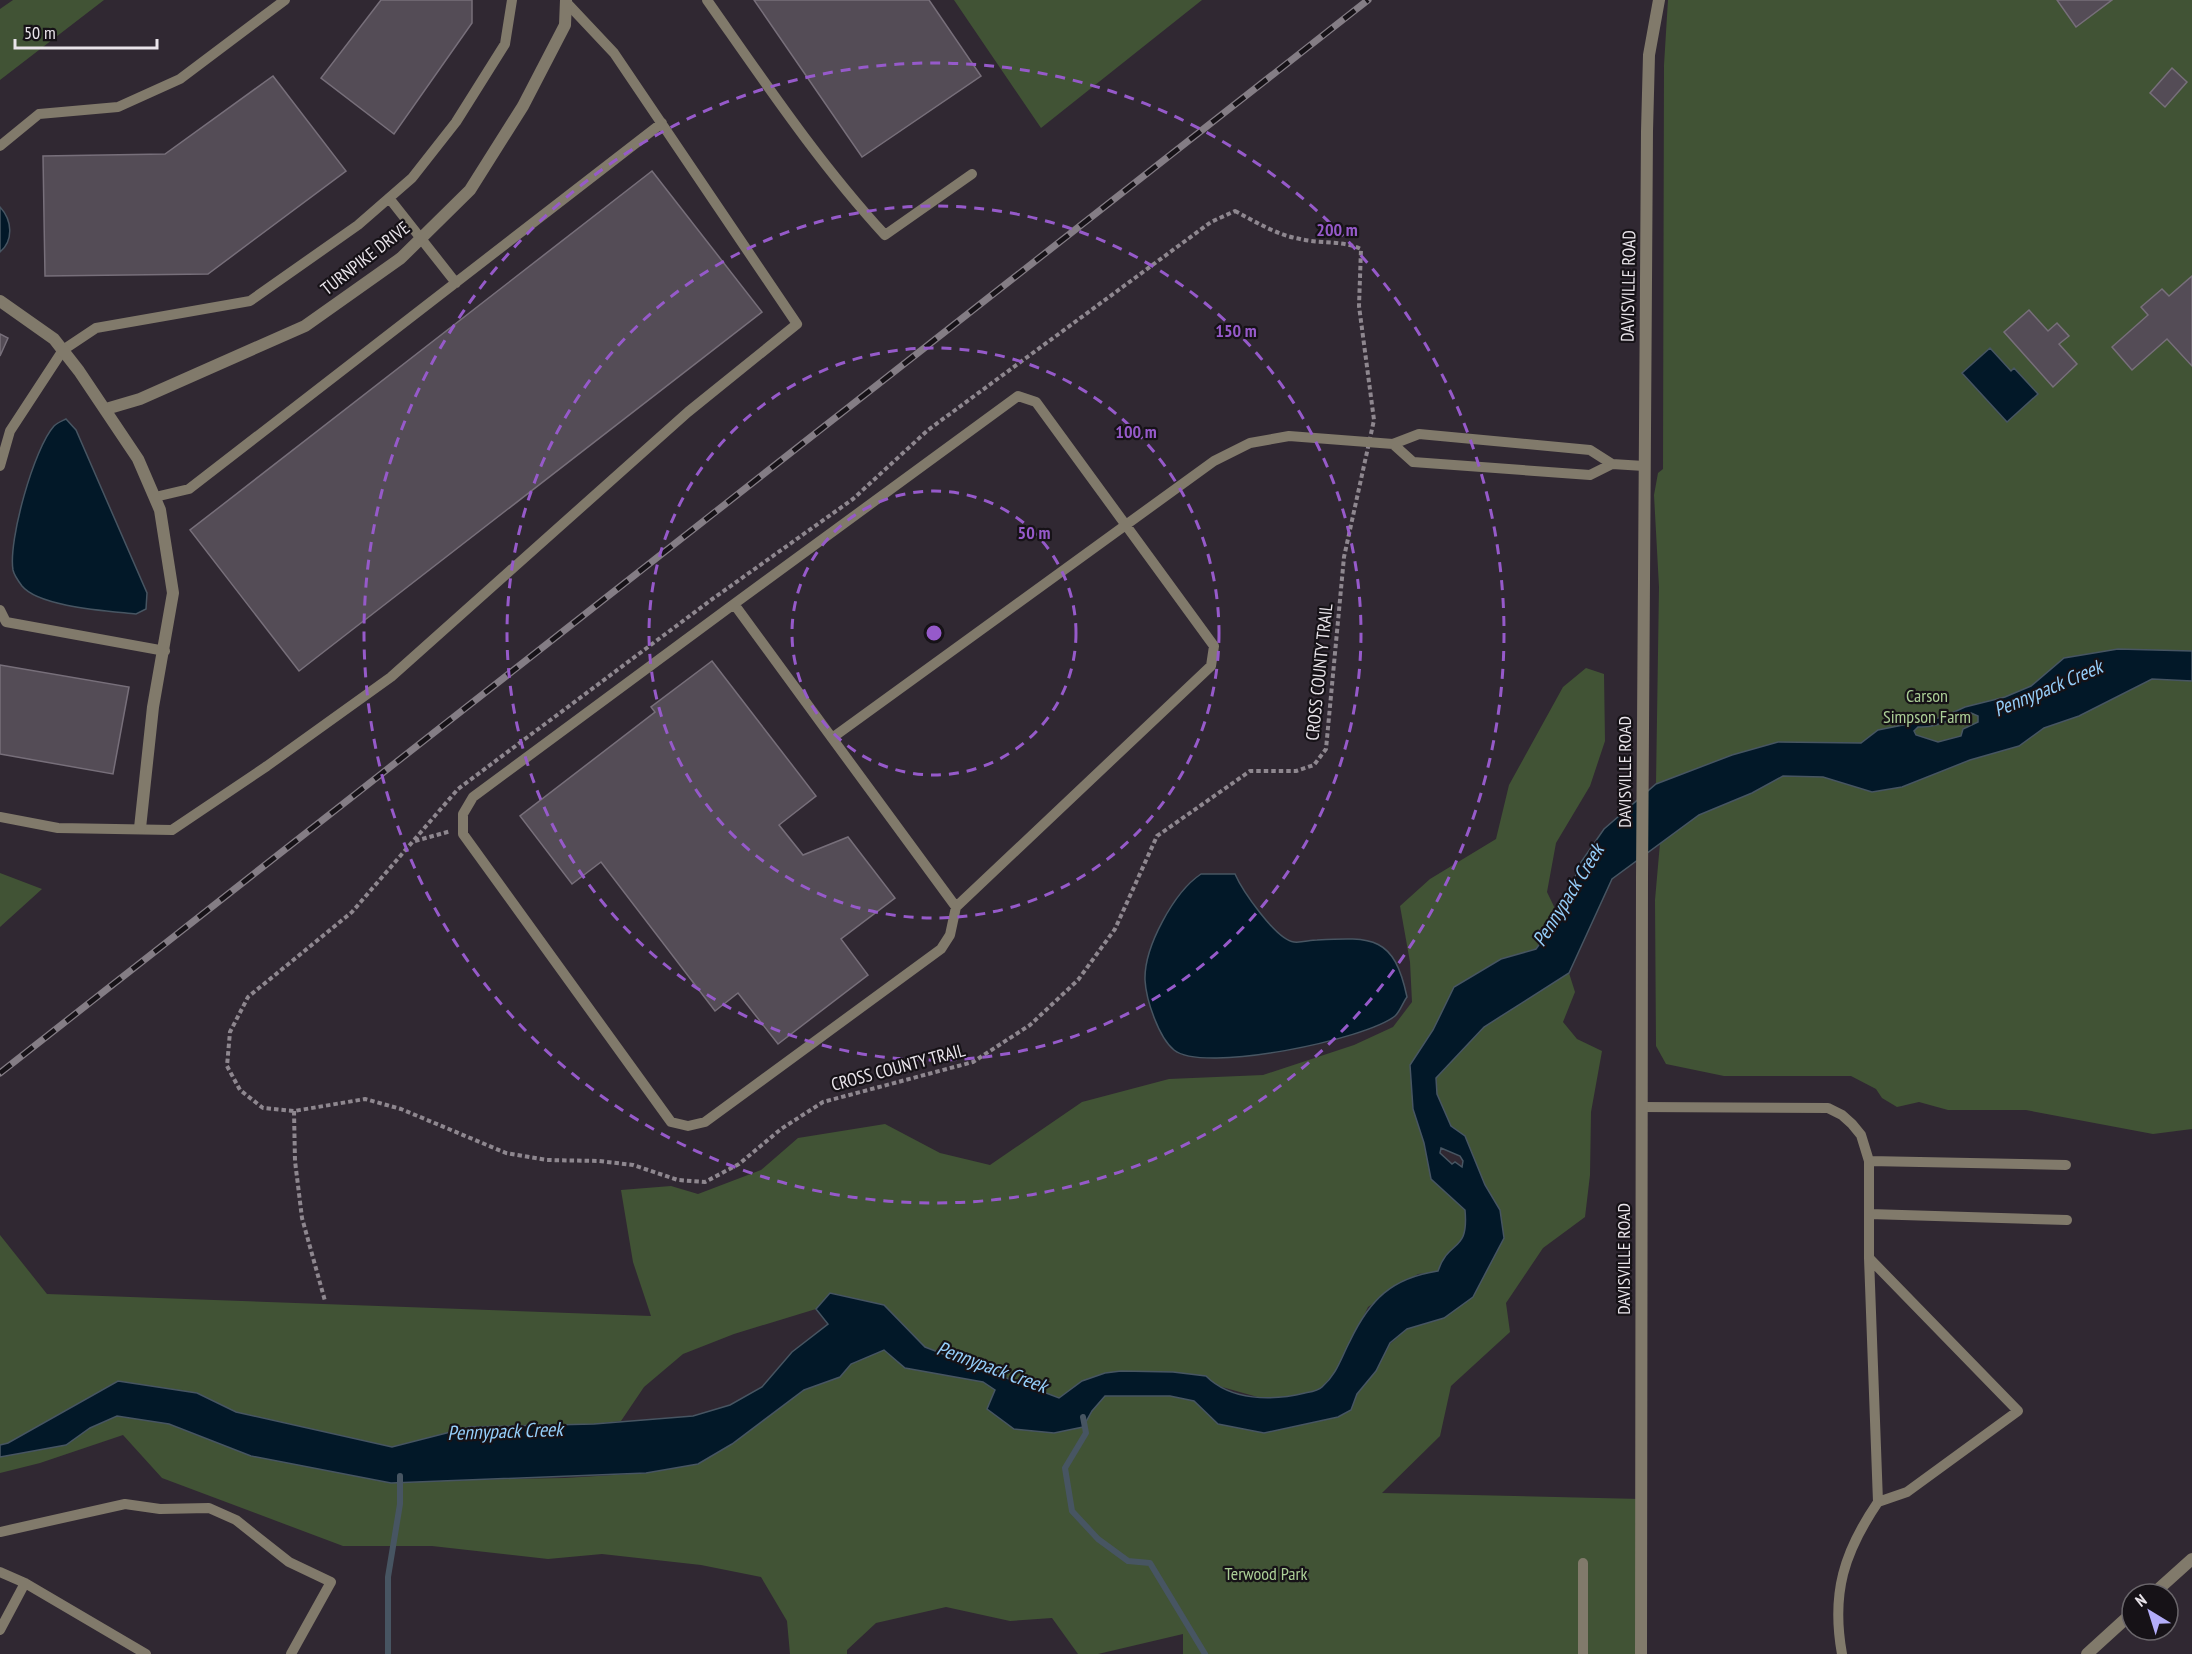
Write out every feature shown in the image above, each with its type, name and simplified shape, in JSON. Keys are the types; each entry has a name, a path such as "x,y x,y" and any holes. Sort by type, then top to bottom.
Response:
{"street":[{"name":"DAVISVILLE ROAD","path":"1641,1654 1644,466 1649,55 1659,0"},
{"name":"TURNPIKE DRIVE","path":"106,409 140,399 305,326 400,258 470,190 523,106 565,24 566,1"},
{"path":"0,301 54,339 63,350 106,409 138,459 160,510 173,593 165,651 153,707 141,828"},
{"path":"2166,1582 2192,1559"},
{"path":"2087,1654 2120,1624"}],"lane":[{"path":"0,146 39,114 118,107 180,79 285,0"},
{"path":"0,466 10,431 63,350 96,328 250,302 357,225 412,178 456,122 505,44 512,0"},
{"path":"708,0 807,143 846,193 885,235 972,174"},
{"path":"0,817 57,828 172,830 267,766 391,677 688,412 797,324 614,53 566,1"},
{"path":"155,497 189,489 662,123"},
{"path":"389,198 456,283"},
{"path":"1018,396 1036,402 1214,646 1211,666 956,907 950,935 941,950 705,1122 688,1126 671,1122 463,834 463,814 473,797 734,604 1018,396"},
{"path":"832,738 1214,461 1250,443 1288,436 1393,444 1419,434 1590,450 1612,464 1644,466"},
{"path":"1393,444 1413,462 1590,475 1612,464"},
{"path":"734,604 956,907"},
{"path":"0,610 6,622 165,651"},
{"path":"1641,1107 1828,1108 1842,1115 1861,1135 1869,1161 1869,1258 1878,1502"},
{"path":"1869,1161 2066,1165"},
{"path":"1869,1214 2067,1220"},
{"path":"1842,1654 1837,1624 1839,1587 1856,1534 1878,1502 1907,1492 2018,1411 1869,1258"},
{"path":"0,1532 125,1504 160,1509 209,1508 236,1520 289,1562 331,1582 291,1654"},
{"path":"1582,1563 1583,1654"},
{"path":"0,1572 25,1583 146,1654"},
{"path":"0,1630 25,1583"}],"path":[{"name":"CROSS COUNTY TRAIL","path":"1366,458 1344,557 1326,749 1314,765 1296,771 1250,771 1157,836 1115,929 1078,980 1030,1025 973,1062 823,1102 781,1129 739,1164 705,1182 678,1180 633,1165 599,1161 548,1160 506,1153 401,1109 365,1099 294,1112 263,1108 240,1090 227,1066 230,1032 248,997 352,912 458,789 711,600 853,499 928,430 1211,222 1235,211 1275,232 1300,239 1350,243 1361,249 1359,306 1374,420"},
{"path":"415,841 463,827"},
{"path":"294,1112 295,1161 302,1218 325,1301"}],"green space":[{"path":"13,0 104,0 0,80 0,9"},
{"path":"954,0 1202,0 1041,128"},
{"name":"Carson Simpson Farm","path":"1668,0 2192,0 2192,1129 2153,1134 2026,1110 1948,1110 1919,1102 1897,1107 1882,1098 1876,1089 1851,1076 1724,1076 1666,1064 1656,1046 1655,900 1662,840 1662,781 1656,784 1659,587 1654,495 1658,473 1663,469 1664,65"},
{"path":"1586,668 1604,674 1605,741 1590,786 1556,843 1547,892 1559,917 1536,949 1501,959 1433,1030 1410,1065 1431,1179 1465,1210 1464,1233 1461,1240 1442,1261 1438,1272 1418,1274 1368,1307 1338,1369 1320,1389 1291,1397 1261,1398 1215,1385 1205,1376 1121,1371 1082,1381 1059,1398 925,1347 884,1305 831,1293 816,1309 734,1334 683,1354 644,1387 621,1421 594,1424 470,1427 392,1447 236,1412 197,1393 118,1381 8,1443 0,1445 0,1235 47,1294 651,1316 633,1262 621,1190 671,1186 698,1194 761,1170 798,1138 885,1124 940,1153 990,1165 1082,1102 1169,1079 1263,1075 1354,1045 1393,1027 1412,1002 1410,962 1400,906 1430,879 1496,839 1509,785 1563,687"},
{"path":"0,873 42,889 0,927"},
{"name":"Terwood Park","path":"1569,973 1575,992 1563,1022 1577,1039 1602,1051 1591,1112 1590,1175 1585,1217 1543,1248 1506,1303 1510,1332 1451,1386 1440,1436 1382,1493 1641,1499 1636,1654 1183,1654 1183,1634 1098,1654 1078,1654 1052,1618 1010,1621 946,1607 876,1623 847,1650 847,1654 790,1654 787,1621 761,1577 701,1565 602,1554 548,1559 432,1546 343,1546 162,1478 123,1435 40,1463 0,1473 0,1457 66,1445 90,1428 117,1416 169,1424 196,1435 451,1480 565,1478 646,1473 698,1464 732,1444 804,1390 840,1377 851,1364 884,1350 905,1368 983,1382 995,1390 1083,1427 1092,1411 1105,1396 1170,1396 1194,1401 1218,1424 1264,1433 1338,1417 1351,1410 1357,1394 1376,1371 1390,1344 1407,1329 1444,1318 1473,1297 1504,1238 1500,1210 1485,1185 1465,1136 1451,1126 1437,1094 1436,1078 1484,1027"}],"water":[{"path":"0,207 7,218 10,230 8,242 0,252"},
{"path":"1990,348 2011,371 2014,368 2038,394 2007,422 1962,373"},
{"path":"66,419 76,430 147,593 146,609 136,614 75,607 43,599 22,586 14,572 14,538 31,474 46,437 54,426"},
{"name":"Pennypack Creek","path":"2118,649 2192,651 2192,681 2152,679 2079,716 2044,728 2019,746 1970,760 1902,787 1872,792 1823,777 1783,776 1752,793 1699,815 1612,879 1569,973 1484,1027 1436,1078 1437,1094 1451,1126 1465,1136 1485,1185 1500,1210 1504,1238 1473,1297 1444,1318 1407,1329 1390,1343 1376,1371 1357,1394 1351,1410 1338,1417 1264,1433 1218,1424 1194,1401 1170,1396 1105,1396 1092,1411 1083,1427 1054,1433 1014,1429 987,1409 995,1390 983,1382 905,1368 884,1350 851,1364 840,1377 804,1390 732,1444 698,1464 646,1473 391,1483 251,1456 169,1424 117,1416 90,1428 66,1445 0,1457 0,1445 8,1443 118,1381 197,1393 236,1412 392,1447 470,1427 594,1424 693,1416 730,1405 762,1387 792,1352 828,1324 816,1309 830,1293 884,1305 925,1347 1059,1398 1082,1381 1105,1373 1121,1371 1173,1372 1206,1376 1227,1390 1252,1397 1292,1396 1316,1390 1331,1377 1358,1326 1375,1302 1395,1285 1422,1274 1438,1271 1442,1261 1461,1240 1464,1233 1465,1210 1431,1179 1424,1143 1413,1109 1410,1065 1433,1030 1454,987 1501,959 1536,949 1559,917 1581,862 1604,829 1656,784 1732,755 1778,742 1861,743 1878,730 1943,717 1965,707 2005,697 2031,686 2064,658","holes":["1971,713 1978,716 1978,722 1963,729 1961,736 1938,742 1916,735 1914,731 1918,727 1929,727 1959,715 1967,718","1441,1148 1460,1156 1463,1161 1462,1167 1455,1162 1452,1164 1440,1153"]},
{"path":"1201,874 1235,874 1269,924 1278,933 1294,942 1353,939 1378,944 1388,951 1402,977 1407,997 1398,1012 1379,1025 1353,1034 1285,1051 1217,1058 1191,1056 1174,1050 1158,1028 1151,1008 1145,980 1146,967 1155,937 1171,907 1191,882"}],"building":[{"path":"381,0 472,0 472,23 394,134 321,78"},
{"path":"754,0 929,0 981,76 862,157"},
{"path":"2057,0 2112,0 2076,27"},
{"path":"2172,68 2187,82 2165,107 2150,93"},
{"path":"273,76 346,171 208,274 45,276 43,156 165,154"},
{"path":"652,171 762,312 299,671 190,530"},
{"path":"2192,276 2192,366 2167,339 2132,370 2112,347 2148,315 2141,307 2162,289 2169,296"},
{"path":"2029,310 2048,331 2057,323 2069,336 2059,344 2077,364 2053,387 2004,332"},
{"path":"0,334 8,338 0,356"},
{"path":"712,661 816,796 779,825 803,855 848,837 895,898 841,939 868,975 778,1044 738,993 715,1011 601,862 572,884 520,816 655,712 651,707"},
{"path":"0,665 129,687 113,774 0,754"}],"waterway":[{"path":"1083,1417 1086,1433 1065,1468 1072,1511 1098,1539 1128,1561 1150,1563 1205,1654"},
{"path":"388,1654 388,1577 400,1504 400,1476"}],"railway":[{"path":"0,1073 1368,0"}]}
